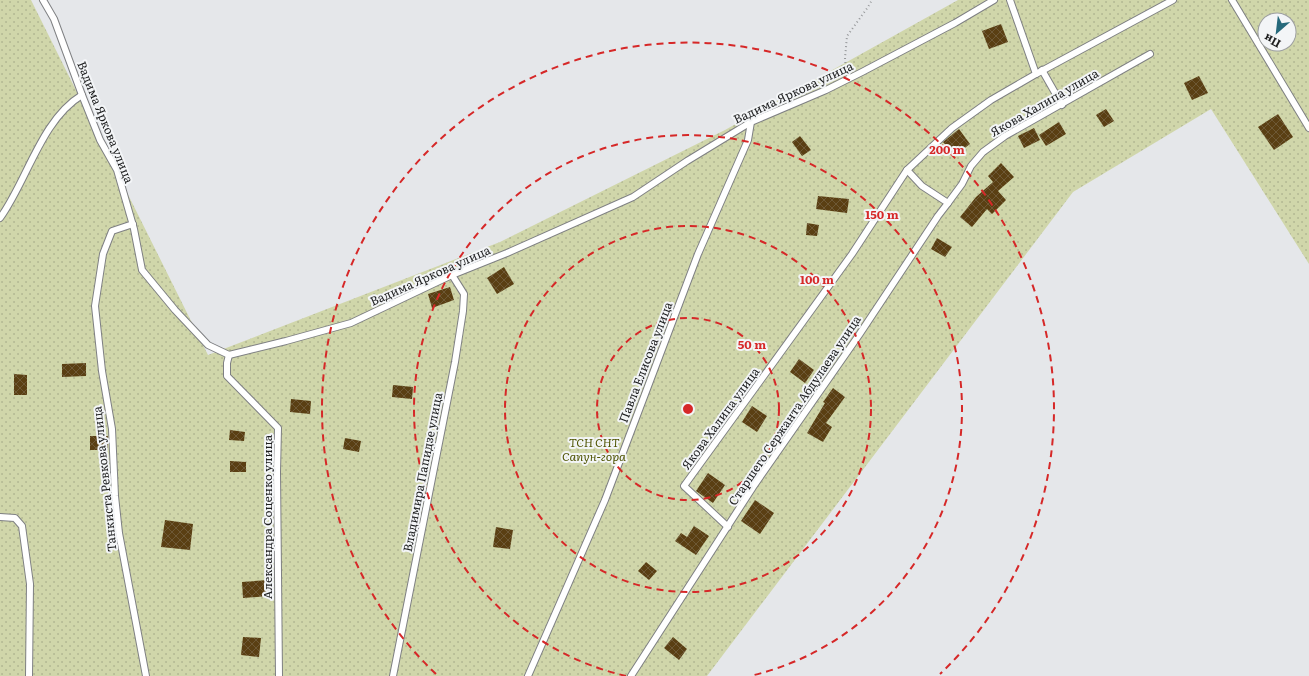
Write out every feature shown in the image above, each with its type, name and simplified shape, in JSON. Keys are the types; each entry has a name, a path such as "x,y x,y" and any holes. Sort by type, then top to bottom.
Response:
{"lane":[{"name":"Вадима Яркова улица","path":"43,0 54,19 100,140 116,170 133,224 142,270 174,310 208,345 229,355 351,323 452,275 507,253 633,197 687,160 750,122 826,90 955,23 994,0"},
{"path":"1010,0 1036,74"},
{"name":"Якова Халипа улица","path":"728,527 684,486 848,261 908,170 952,128 991,100 1042,70 1173,0"},
{"path":"1232,0 1309,128"},
{"name":"Якова Халипа улица","path":"948,203 962,184 971,166 983,152 1005,136 1150,54"},
{"path":"1042,70 1062,105"},
{"path":"0,218 55,119 74,100 82,95"},
{"name":"Павла Елисова улица","path":"528,676 605,500 698,254 748,140 750,122"},
{"path":"908,170 922,186 948,203"},
{"name":"Старшего Сержанта Абдулаева улица","path":"632,676 753,487 859,335 948,203"},
{"name":"Танкиста Ревкова улица","path":"133,224 112,231 103,254 95,306 102,371 112,429 115,496 119,534 146,676"},
{"name":"Владимира Папидзе улица","path":"392,676 464,311 464,294 452,275"},
{"name":"Александра Соценко улица","path":"229,355 227,363 227,376 278,428 279,676"},
{"path":"0,517 15,518 22,526 30,584 29,676"}],"path":[{"path":"847,79 845,58 847,36 872,0"}],"green space":[{"name":"ТСН СНТ Сапун-гора","path":"0,0 31,0 208,355 500,242 725,130 958,0 1309,0 1309,264 1211,109 1073,192 707,676 0,676"}],"building":[{"path":"1001,24 1008,42 989,49 982,31"},
{"path":"1199,76 1208,93 1192,100 1184,83"},
{"path":"1106,109 1114,121 1104,127 1096,115"},
{"path":"1278,114 1293,137 1274,150 1258,127"},
{"path":"1059,122 1066,134 1046,146 1039,135"},
{"path":"1034,128 1040,140 1024,148 1018,136"},
{"path":"959,129 970,144 954,156 943,142"},
{"path":"800,136 811,150 802,156 792,142"},
{"path":"1001,163 1014,177 998,191 1006,200 992,214 987,209 972,227 960,217 976,197 993,182 988,176"},
{"path":"818,196 849,199 847,213 816,209"},
{"path":"807,223 819,225 817,236 806,235"},
{"path":"937,238 952,247 945,257 931,249"},
{"path":"504,267 514,284 497,294 487,278"},
{"path":"450,287 454,300 432,308 428,294"},
{"path":"799,359 814,370 805,383 790,372"},
{"path":"86,363 86,376 62,377 62,364"},
{"path":"14,374 27,375 27,395 14,395"},
{"path":"393,385 413,387 412,399 392,397"},
{"path":"833,388 845,397 826,423 832,427 823,442 807,433 825,403 823,402"},
{"path":"291,399 311,401 310,414 290,412"},
{"path":"752,406 767,416 757,432 742,422"},
{"path":"230,430 245,432 244,441 229,440"},
{"path":"90,436 108,436 108,450 90,450"},
{"path":"345,438 361,441 359,452 343,449"},
{"path":"230,461 246,462 246,472 230,472"},
{"path":"708,473 725,485 713,503 696,491"},
{"path":"755,500 774,513 760,534 741,521"},
{"path":"165,520 193,524 190,550 161,547"},
{"path":"694,526 709,536 696,555 675,541 681,533 687,537"},
{"path":"496,527 513,530 510,549 493,547"},
{"path":"646,562 657,571 649,580 638,571"},
{"path":"268,580 269,596 243,598 242,582"},
{"path":"243,637 261,638 259,657 241,655"},
{"path":"673,637 687,649 679,660 664,648"}]}
